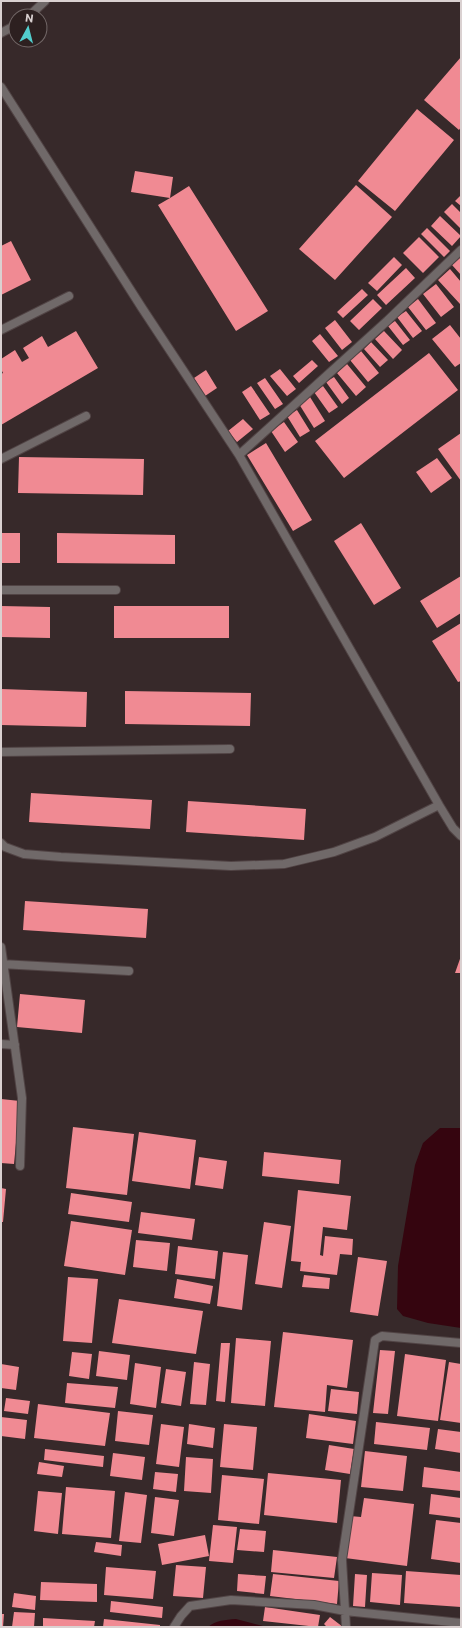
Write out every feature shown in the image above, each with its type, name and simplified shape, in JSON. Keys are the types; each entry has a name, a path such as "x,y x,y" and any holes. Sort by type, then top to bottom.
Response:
{"street":[{"path":"38,8 45,1"},
{"path":"1,87 142,308 239,455 452,828 461,836"},
{"path":"239,455 387,321 461,250"},
{"path":"1,330 69,296"},
{"path":"1,459 86,416"},
{"path":"1,590 116,590"},
{"path":"1,752 230,749"},
{"path":"1,843 5,847 24,854 54,857 231,866 284,864 334,852 375,837 439,805"},
{"path":"1,947 2,964 22,1098 20,1166"},
{"path":"2,964 129,971"},
{"path":"1,1044 15,1045"},
{"path":"346,1627 342,1560 376,1340 382,1336 461,1343"},
{"path":"174,1627 190,1606 231,1600 314,1605 345,1611 461,1623"}],"shaded area":[{"path":"440,1128 461,1128 461,1328 428,1323 403,1316 397,1309 398,1266 415,1165 423,1143"},
{"path":"236,1619 267,1627 208,1627 224,1620"}],"building":[{"path":"461,57 461,127 459,130 424,100"},
{"path":"417,109 454,140 395,211 358,181"},
{"path":"135,171 173,177 170,198 131,192"},
{"path":"356,185 392,217 335,280 299,249"},
{"path":"189,186 268,311 236,331 158,205"},
{"path":"461,195 461,206 455,201"},
{"path":"452,204 461,213 461,229 444,212"},
{"path":"440,216 461,236 452,246 431,226"},
{"path":"427,228 450,251 444,257 421,234"},
{"path":"419,237 439,257 423,273 403,253"},
{"path":"11,241 31,280 1,295 1,246"},
{"path":"394,257 402,265 377,291 368,283"},
{"path":"461,257 461,275 452,265"},
{"path":"406,268 415,278 386,305 377,295"},
{"path":"450,269 461,282 460,304 438,280"},
{"path":"436,284 454,307 441,317 423,294"},
{"path":"362,289 368,295 343,318 337,312"},
{"path":"373,299 382,308 359,330 350,321"},
{"path":"418,299 436,323 426,330 408,307"},
{"path":"406,311 422,331 413,338 397,317"},
{"path":"335,320 352,342 342,350 325,328"},
{"path":"395,321 410,340 403,345 388,326"},
{"path":"450,325 461,339 461,363 455,367 432,339"},
{"path":"76,331 98,368 1,425 1,374 3,373 1,369 1,359 15,350 22,362 29,358 23,348 42,336 48,347"},
{"path":"384,331 402,350 393,359 375,339"},
{"path":"320,334 338,356 329,362 312,341"},
{"path":"371,342 388,360 380,367 364,349"},
{"path":"361,351 379,373 368,382 350,360"},
{"path":"429,353 458,390 344,478 315,441"},
{"path":"312,360 318,366 299,383 293,376"},
{"path":"347,364 366,387 356,396 337,373"},
{"path":"280,369 296,389 287,396 270,376"},
{"path":"206,370 217,388 205,396 194,378"},
{"path":"334,377 349,398 342,404 326,382"},
{"path":"265,378 283,404 275,409 257,383"},
{"path":"251,386 270,414 260,420 242,392"},
{"path":"323,386 338,407 329,413 314,392"},
{"path":"310,397 325,421 314,428 299,404"},
{"path":"297,410 310,431 300,437 287,416"},
{"path":"243,419 253,429 237,442 228,431"},
{"path":"284,422 298,442 285,452 271,431"},
{"path":"461,433 461,481 438,449"},
{"path":"266,443 312,520 293,531 247,455"},
{"path":"19,457 144,459 143,495 18,493"},
{"path":"437,458 452,478 431,493 416,472"},
{"path":"361,523 401,588 374,605 334,541"},
{"path":"1,533 20,533 20,563 1,563"},
{"path":"57,533 175,535 175,564 57,563"},
{"path":"461,576 461,613 437,628 420,601"},
{"path":"1,606 50,607 50,638 1,637"},
{"path":"114,606 229,606 229,638 114,638"},
{"path":"461,623 461,681 458,682 432,641"},
{"path":"1,689 87,692 86,727 1,725"},
{"path":"125,691 251,693 250,726 125,724"},
{"path":"31,793 152,800 150,829 29,822"},
{"path":"188,801 306,809 304,840 186,832"},
{"path":"25,901 148,909 146,938 23,930"},
{"path":"461,956 461,973 455,973"},
{"path":"20,994 85,1000 82,1033 17,1027"},
{"path":"1,1099 20,1101 14,1164 1,1163"},
{"path":"73,1127 134,1134 127,1195 66,1188"},
{"path":"139,1132 196,1140 190,1189 132,1181"},
{"path":"264,1152 341,1160 339,1184 262,1176"},
{"path":"199,1157 227,1161 223,1189 195,1185"},
{"path":"1,1188 6,1189 3,1222 1,1222"},
{"path":"298,1190 351,1196 347,1230 323,1227 320,1255 323,1256 325,1236 353,1239 352,1255 340,1254 337,1275 300,1271 301,1262 291,1261"},
{"path":"71,1193 132,1202 129,1222 68,1214"},
{"path":"141,1212 195,1219 192,1240 138,1233"},
{"path":"71,1221 132,1230 125,1275 64,1266"},
{"path":"264,1222 291,1226 282,1288 255,1284"},
{"path":"136,1240 170,1243 167,1271 133,1267"},
{"path":"178,1246 218,1251 215,1279 175,1274"},
{"path":"223,1252 248,1255 242,1310 217,1306"},
{"path":"358,1257 387,1261 378,1316 350,1312"},
{"path":"304,1275 330,1278 329,1289 302,1287"},
{"path":"68,1277 98,1279 92,1343 63,1341"},
{"path":"177,1279 213,1286 210,1304 174,1298"},
{"path":"119,1299 203,1311 196,1354 112,1343"},
{"path":"283,1332 353,1340 347,1388 327,1385 325,1412 274,1407"},
{"path":"236,1338 271,1341 265,1406 231,1403"},
{"path":"221,1343 230,1343 225,1402 216,1401"},
{"path":"380,1350 395,1351 388,1414 373,1413"},
{"path":"99,1351 130,1355 127,1380 96,1376"},
{"path":"72,1352 92,1354 89,1379 69,1376"},
{"path":"405,1354 446,1360 438,1421 397,1416"},
{"path":"194,1362 210,1364 206,1405 190,1404"},
{"path":"449,1362 461,1364 461,1423 440,1420"},
{"path":"135,1363 161,1367 156,1408 130,1404"},
{"path":"1,1364 19,1367 16,1390 1,1388"},
{"path":"166,1369 186,1372 181,1406 161,1403"},
{"path":"67,1383 118,1387 115,1408 65,1403"},
{"path":"331,1389 359,1392 357,1414 328,1411"},
{"path":"6,1398 30,1401 28,1414 4,1411"},
{"path":"38,1404 110,1413 105,1446 34,1438"},
{"path":"118,1411 153,1415 149,1445 115,1441"},
{"path":"309,1414 356,1421 353,1444 306,1438"},
{"path":"1,1417 27,1420 25,1439 1,1436"},
{"path":"376,1422 430,1428 427,1450 374,1444"},
{"path":"161,1424 184,1427 179,1467 156,1464"},
{"path":"189,1424 215,1428 213,1448 187,1444"},
{"path":"224,1424 257,1427 253,1470 220,1467"},
{"path":"438,1429 461,1432 461,1453 435,1449"},
{"path":"329,1445 354,1449 350,1474 325,1470"},
{"path":"45,1449 104,1456 103,1467 44,1460"},
{"path":"365,1451 407,1456 403,1491 361,1487"},
{"path":"113,1453 145,1457 142,1480 110,1476"},
{"path":"186,1457 213,1459 211,1493 184,1491"},
{"path":"39,1462 64,1466 62,1477 37,1474"},
{"path":"424,1467 461,1472 461,1491 422,1487"},
{"path":"155,1472 178,1474 176,1492 153,1489"},
{"path":"268,1473 341,1480 337,1523 264,1515"},
{"path":"222,1475 264,1479 259,1524 218,1520"},
{"path":"66,1487 115,1491 111,1538 62,1534"},
{"path":"38,1491 62,1493 58,1534 34,1531"},
{"path":"125,1492 147,1495 141,1543 119,1541"},
{"path":"431,1494 461,1498 461,1518 429,1514"},
{"path":"155,1497 179,1500 174,1536 151,1533"},
{"path":"364,1498 414,1504 407,1566 345,1558 350,1516 361,1517"},
{"path":"436,1520 461,1523 461,1563 431,1559"},
{"path":"213,1525 237,1527 233,1563 209,1561"},
{"path":"240,1529 266,1531 264,1552 237,1550"},
{"path":"205,1535 209,1556 162,1565 158,1544"},
{"path":"96,1542 122,1545 121,1556 94,1552"},
{"path":"273,1550 337,1557 334,1578 271,1572"},
{"path":"176,1565 206,1567 203,1598 173,1596"},
{"path":"106,1567 156,1571 153,1599 104,1595"},
{"path":"406,1571 461,1575 461,1607 404,1603"},
{"path":"372,1573 402,1575 400,1605 370,1602"},
{"path":"238,1574 266,1576 264,1594 237,1591"},
{"path":"273,1574 339,1581 337,1604 270,1596"},
{"path":"355,1574 367,1575 365,1607 353,1606"},
{"path":"41,1582 97,1584 97,1602 40,1600"},
{"path":"14,1593 36,1596 35,1610 12,1607"},
{"path":"111,1601 163,1607 162,1618 110,1612"},
{"path":"265,1607 320,1615 318,1627 263,1621"},
{"path":"14,1612 35,1613 34,1627 12,1627"},
{"path":"1,1614 4,1614 3,1627 1,1627"},
{"path":"330,1617 343,1627 327,1627 324,1624"},
{"path":"43,1618 95,1621 94,1627 43,1627"},
{"path":"104,1619 160,1625 160,1627 103,1627"}]}
